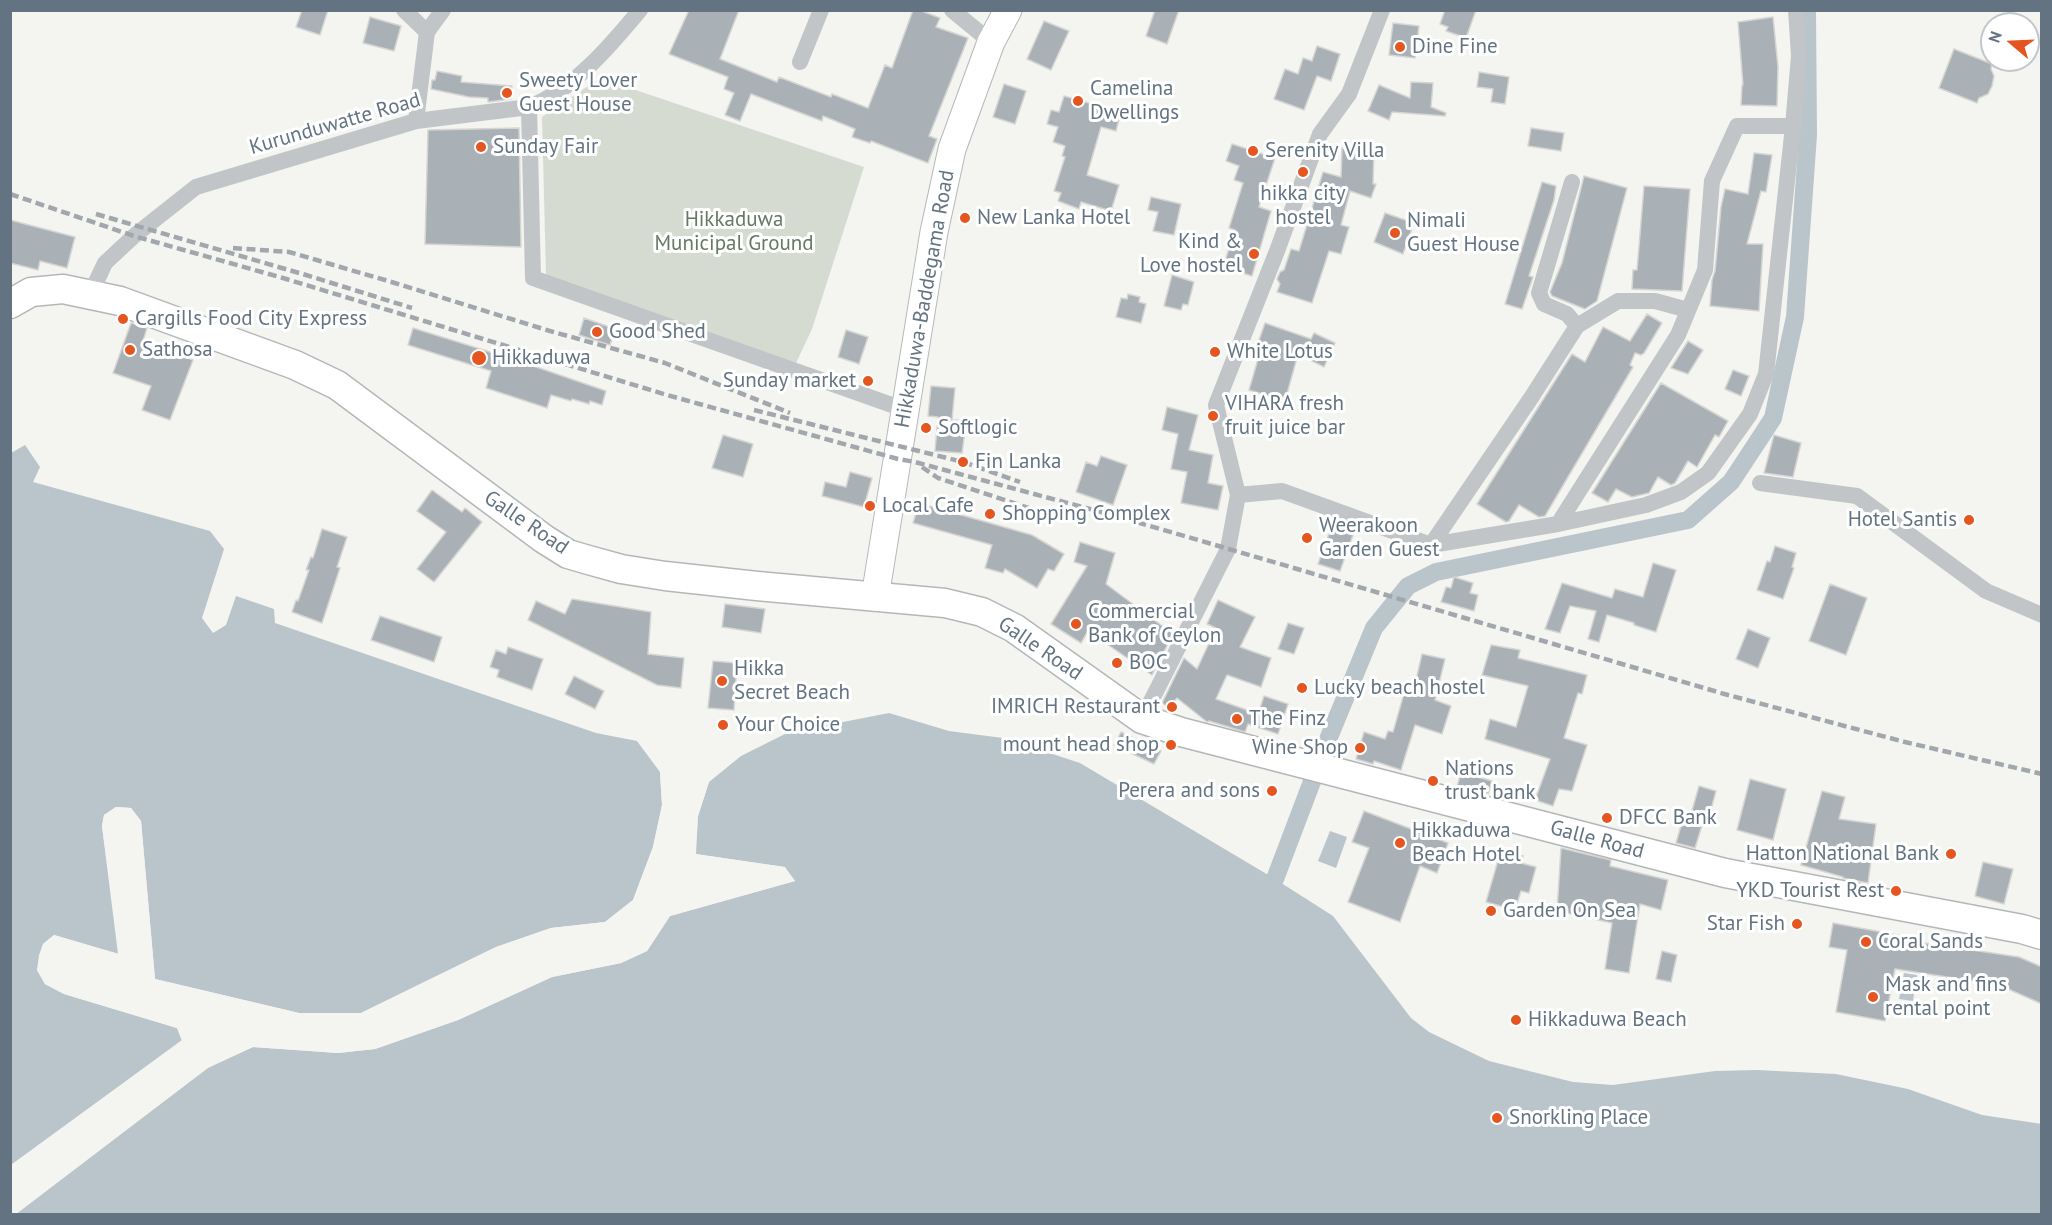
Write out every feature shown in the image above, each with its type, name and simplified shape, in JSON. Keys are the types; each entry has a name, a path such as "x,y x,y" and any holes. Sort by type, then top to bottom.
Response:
{"highway":[{"name":"Galle Road","path":"10,304 31,292 63,289 120,301 285,361 337,385 544,539 568,554 621,569 665,576 945,603 982,612 1014,628 1142,719 1181,732 1725,873 2022,929 2042,935"}],"main road":[{"name":"Hikkaduwa-Baddegama Road","path":"875,597 933,232 952,148 991,42 1008,10"}],"street":[{"path":"404,10 427,32"},
{"path":"416,121 427,32 443,10"},
{"name":"Kurunduwatte Road","path":"90,295 105,263 134,236 196,187 416,121 529,107 568,84 609,47 640,10"},
{"path":"800,62 821,10"},
{"path":"952,10 991,42"},
{"path":"1142,719 1228,549 1238,495 1216,405 1320,134 1349,94 1382,10"},
{"path":"1238,495 1282,492 1431,545 1558,524 1646,505 1681,492 1708,473 1750,414 1766,374 1799,56 1796,10"},
{"path":"529,107 533,278 906,410"},
{"path":"1558,524 1678,335 1705,270 1712,181 1737,126 1793,126"},
{"path":"1572,182 1539,293 1544,304 1567,314 1577,326"},
{"path":"1431,545 1532,398 1577,326 1618,301 1655,301 1688,310"},
{"path":"1760,483 1857,496 1986,591 2042,615"}],"green space":[{"name":"Hikkaduwa Municipal Ground","path":"600,78 864,167 812,329 796,363 546,275 542,117"}],"shaded area":[{"path":"25,445 40,467 33,482 210,531 224,549 202,618 213,633 226,625 236,596 274,609 275,623 596,733 637,741 660,772 662,805 653,847 633,900 605,922 551,928 496,947 361,1013 299,1013 155,979 141,821 131,808 116,807 104,815 102,826 119,954 54,935 43,944 37,970 45,984 64,994 177,1028 182,1041 11,1165 11,453"},
{"path":"889,713 949,731 1003,738 1080,763 1333,916 1411,1018 1429,1032 1489,1061 1573,1082 1613,1085 1715,1071 1757,1070 1836,1074 1908,1089 1982,1115 2042,1124 2041,1214 16,1214 208,1067 253,1047 338,1053 375,1049 458,1020 552,977 621,963 647,951 670,916 795,881 784,867 695,854 698,816 709,782 741,756 787,733"},
{"path":"1330,831 1347,837 1336,868 1318,861"},
{"path":"1904,973 1917,975 1913,1001 1899,999"}],"pier":[{"path":"660,772 663,772 664,805 656,848 635,902 607,924 551,931 497,949 361,1016 298,1016 153,982 138,822 130,811 117,810 107,817 105,827 121,956 55,938 46,946 40,969 47,981 66,991 178,1025 185,1042 10,1168 11,1165 182,1040 177,1028 64,994 45,984 37,970 43,944 54,935 118,954 102,826 104,815 116,807 131,808 141,821 155,979 299,1013 361,1013 496,947 551,928 605,922 633,900 653,847 662,805"},
{"path":"706,781 709,782 698,816 696,854 785,867 795,881 670,916 647,951 621,963 552,977 458,1020 375,1049 338,1053 253,1047 208,1068 13,1214 207,1065 252,1045 338,1050 374,1047 457,1017 551,974 620,960 645,949 668,913 790,879 783,869 693,857 695,816"}],"building":[{"path":"302,10 328,10 320,35 296,27"},
{"path":"689,10 739,10 720,59 777,82 779,77 868,108 885,65 892,68 913,10 940,18 936,27 968,38 929,136 937,139 928,163 871,141 870,143 852,137 855,129 823,116 822,121 751,94 740,121 725,115 734,93 724,89 728,77 669,54"},
{"path":"1155,10 1179,10 1167,44 1146,36"},
{"path":"1445,10 1476,10 1466,38 1446,31 1448,27 1440,24"},
{"path":"370,17 401,26 394,51 363,43"},
{"path":"1773,17 1778,67 1777,106 1741,105 1743,85 1738,22"},
{"path":"1044,21 1069,31 1051,70 1027,59"},
{"path":"1393,23 1419,26 1415,58 1389,55"},
{"path":"1317,46 1340,54 1331,81 1317,76 1304,110 1274,99 1285,69 1298,74 1303,58 1312,61"},
{"path":"1954,49 1980,59 1980,72 1992,72 1994,76 1988,94 1979,98 1977,103 1939,88"},
{"path":"437,71 462,76 461,82 512,86 511,99 488,102 488,98 469,97 431,89 432,80 435,80"},
{"path":"1479,72 1509,77 1505,104 1491,102 1493,89 1477,87"},
{"path":"1411,82 1433,83 1431,107 1446,113 1445,116 1392,112 1389,120 1368,111 1379,85 1410,98"},
{"path":"1004,84 1026,91 1015,124 993,117"},
{"path":"1064,96 1121,112 1116,131 1101,127 1087,175 1119,185 1111,211 1081,202 1079,209 1058,201 1061,193 1054,191 1065,157 1062,156 1065,146 1053,142 1058,127 1047,124 1051,110 1059,112"},
{"path":"519,128 521,247 425,244 428,130"},
{"path":"1531,128 1564,133 1561,151 1528,146"},
{"path":"1232,144 1275,158 1259,207 1271,211 1252,276 1223,267 1235,230 1229,228 1243,183 1234,180 1239,166 1226,161"},
{"path":"1342,148 1374,149 1373,184 1376,184 1371,198 1350,191 1341,225 1349,227 1341,254 1329,251 1312,303 1277,292 1280,284 1277,279 1280,272 1284,270 1291,249 1299,251 1323,172 1341,177"},
{"path":"1754,153 1772,155 1766,192 1761,191 1747,244 1763,244 1759,311 1710,306 1725,189 1748,194"},
{"path":"1584,176 1627,188 1597,301 1585,309 1552,296 1550,292 1562,263"},
{"path":"1542,182 1556,186 1554,200 1529,276 1533,277 1522,309 1505,304"},
{"path":"1644,186 1690,189 1682,291 1632,289 1633,270 1637,270"},
{"path":"1151,197 1181,204 1174,235 1153,231 1158,212 1148,210"},
{"path":"1385,213 1414,223 1403,254 1374,242"},
{"path":"10,220 75,237 67,268 40,261 38,270 10,263"},
{"path":"1172,275 1194,282 1188,305 1183,304 1181,310 1164,306"},
{"path":"1128,294 1140,297 1139,302 1146,304 1141,323 1116,317 1121,298 1127,299"},
{"path":"1647,314 1662,323 1644,353 1641,355 1635,353 1630,365 1633,367 1545,516 1539,517 1519,505 1506,522 1477,504 1572,354 1585,362 1603,327 1630,341"},
{"name":"Good Shed","path":"584,318 615,329 610,345 579,335"},
{"path":"131,323 147,328 143,341 193,360 170,420 142,410 151,386 113,373"},
{"path":"1265,323 1311,339 1314,333 1335,343 1324,367 1298,354 1285,401 1249,390 1262,345 1258,343"},
{"name":"Hikkaduwa","path":"413,328 606,391 602,405 590,401 589,404 572,399 571,401 551,395 547,408 486,388 491,371 408,345"},
{"path":"846,330 868,337 859,364 838,357"},
{"path":"1688,341 1703,350 1688,374 1671,368"},
{"path":"1733,370 1749,376 1741,396 1725,389"},
{"path":"1661,383 1728,421 1719,437 1715,435 1697,467 1688,461 1675,483 1671,485 1658,477 1649,493 1632,497 1616,489 1608,502 1592,493"},
{"path":"931,386 955,388 952,420 958,420 957,431 965,431 962,453 935,451 938,417 928,416"},
{"path":"1167,407 1198,415 1189,450 1213,455 1208,483 1223,486 1218,510 1181,503 1187,472 1171,469 1178,434 1162,430"},
{"path":"723,435 753,444 743,477 712,468"},
{"path":"1774,435 1801,443 1793,477 1764,473"},
{"path":"1101,456 1127,465 1113,505 1076,492 1086,462 1097,466"},
{"path":"850,472 872,478 864,507 822,496 825,482 846,487"},
{"path":"432,490 462,512 465,508 482,522 434,582 417,569 446,532 417,511"},
{"path":"919,503 1032,535 1064,554 1054,571 1048,569 1037,588 1005,569 1003,573 985,568 992,545 913,523"},
{"path":"1331,528 1353,535 1340,571 1318,564"},
{"path":"322,529 347,537 337,567 340,568 322,623 292,612 296,600 298,601 309,570 306,570 311,557 313,558"},
{"path":"1080,542 1115,553 1106,584 1173,634 1152,675 1088,631 1081,643 1051,624 1087,566 1074,562"},
{"path":"1775,546 1796,553 1792,567 1794,568 1783,599 1757,590"},
{"path":"1653,563 1676,570 1656,632 1607,615 1599,642 1588,639 1596,611 1570,606 1560,633 1545,629 1562,583 1612,598 1615,589 1643,597"},
{"path":"1454,577 1473,583 1470,593 1478,595 1474,611 1441,602 1446,587 1451,588"},
{"path":"1830,584 1867,598 1846,655 1809,641"},
{"path":"572,599 651,612 648,654 684,658 681,688 657,685 528,620 536,601 565,614"},
{"path":"1218,600 1255,617 1240,647 1271,658 1261,687 1227,675 1216,699 1258,714 1264,696 1288,704 1278,734 1248,724 1245,732 1207,722 1177,698 1169,708 1162,703 1184,658 1197,669 1216,628 1207,624"},
{"path":"725,604 765,609 761,633 722,627"},
{"path":"380,616 442,637 434,662 371,640"},
{"path":"1288,623 1304,628 1294,654 1278,649"},
{"path":"1748,629 1770,638 1758,668 1736,659"},
{"path":"1491,645 1520,650 1518,658 1587,675 1582,694 1578,693 1564,738 1587,745 1572,791 1559,789 1553,806 1535,800 1550,759 1485,739 1490,719 1516,727 1528,686 1482,675"},
{"path":"508,647 543,659 532,690 497,677 499,670 490,667 496,650 506,654"},
{"path":"1422,654 1445,659 1435,700 1451,706 1442,734 1415,725 1401,770 1374,761 1373,764 1356,759 1364,732 1385,739 1388,731 1393,732 1405,690 1413,693"},
{"path":"713,661 737,663 734,710 708,708"},
{"path":"574,676 604,691 595,709 565,694"},
{"path":"1121,732 1161,751 1154,764 1114,745"},
{"path":"1461,772 1492,781 1488,794 1457,787"},
{"path":"1750,779 1786,789 1773,840 1737,830"},
{"path":"1699,786 1716,791 1709,817 1705,816 1695,848 1676,843 1685,812 1691,814"},
{"path":"1822,791 1845,797 1839,819 1876,824 1868,883 1801,865"},
{"path":"1364,811 1448,843 1437,873 1420,866 1400,922 1348,902 1369,848 1352,842"},
{"path":"1561,848 1611,860 1610,866 1668,880 1661,910 1640,904 1629,973 1605,969 1612,923 1557,911"},
{"path":"1510,852 1523,856 1521,863 1536,867 1529,893 1521,891 1515,910 1486,902 1499,857 1508,859"},
{"path":"1983,862 2013,869 2004,904 1975,896"},
{"path":"1833,923 1919,939 1918,942 2019,957 2042,967 2042,1004 1999,985 1895,969 1885,1021 1836,1012 1847,950 1829,947"},
{"path":"1662,951 1677,955 1671,982 1656,979"}],"waterway":[{"path":"1275,879 1327,742 1374,628 1408,586 1436,572 1688,520 1731,482 1773,418 1795,317 1808,135 1807,10"}],"railway":[{"path":"10,194 134,236 283,278 667,395 1116,516 1728,695 1905,742 2042,774"},
{"path":"96,214 412,308"},
{"path":"233,248 289,252 385,280 550,331 665,363 790,413"},
{"path":"754,410 963,462 1020,482"},
{"path":"922,467 938,478 1044,513"}],"place":[{"name":"Dine Fine","path":"1400,47"},
{"name":"Sweety Lover Guest House","path":"507,93"},
{"name":"Camelina Dwellings","path":"1078,101"},
{"name":"Sunday Fair","path":"481,147"},
{"name":"Serenity Villa","path":"1253,151"},
{"name":"hikka city hostel","path":"1303,172"},
{"name":"New Lanka Hotel","path":"965,218"},
{"name":"Nimali Guest House","path":"1395,233"},
{"name":"Kind & Love hostel","path":"1254,254"},
{"name":"Cargills Food City Express","path":"123,319"},
{"name":"Good Shed","path":"597,332"},
{"name":"Sathosa","path":"130,350"},
{"name":"White Lotus","path":"1215,352"},
{"name":"Hikkaduwa","path":"479,358"},
{"name":"Sunday market","path":"868,381"},
{"name":"VIHARA fresh fruit juice bar","path":"1213,416"},
{"name":"Softlogic","path":"926,428"},
{"name":"Fin Lanka","path":"963,462"},
{"name":"Local Cafe","path":"870,506"},
{"name":"Shopping Complex","path":"990,514"},
{"name":"Hotel Santis","path":"1969,520"},
{"name":"Weerakoon Garden Guest","path":"1307,538"},
{"name":"Commercial Bank of Ceylon","path":"1076,624"},
{"name":"BOC","path":"1117,663"},
{"name":"Hikka Secret Beach","path":"722,681"},
{"name":"Lucky beach hostel","path":"1302,688"},
{"name":"IMRICH Restaurant","path":"1172,707"},
{"name":"The Finz","path":"1237,719"},
{"name":"Your Choice","path":"723,725"},
{"name":"mount head shop","path":"1171,745"},
{"name":"Wine Shop","path":"1360,748"},
{"name":"Nations trust bank","path":"1433,781"},
{"name":"Perera and sons","path":"1272,791"},
{"name":"DFCC Bank","path":"1607,818"},
{"name":"Hikkaduwa Beach Hotel","path":"1400,843"},
{"name":"Hatton National Bank","path":"1951,854"},
{"name":"YKD Tourist Rest","path":"1896,891"},
{"name":"Garden On Sea","path":"1491,911"},
{"name":"Star Fish","path":"1797,924"},
{"name":"Coral Sands","path":"1866,942"},
{"name":"Mask and fins rental point","path":"1873,997"},
{"name":"Hikkaduwa Beach","path":"1516,1020"},
{"name":"Snorkling Place","path":"1497,1118"}]}
